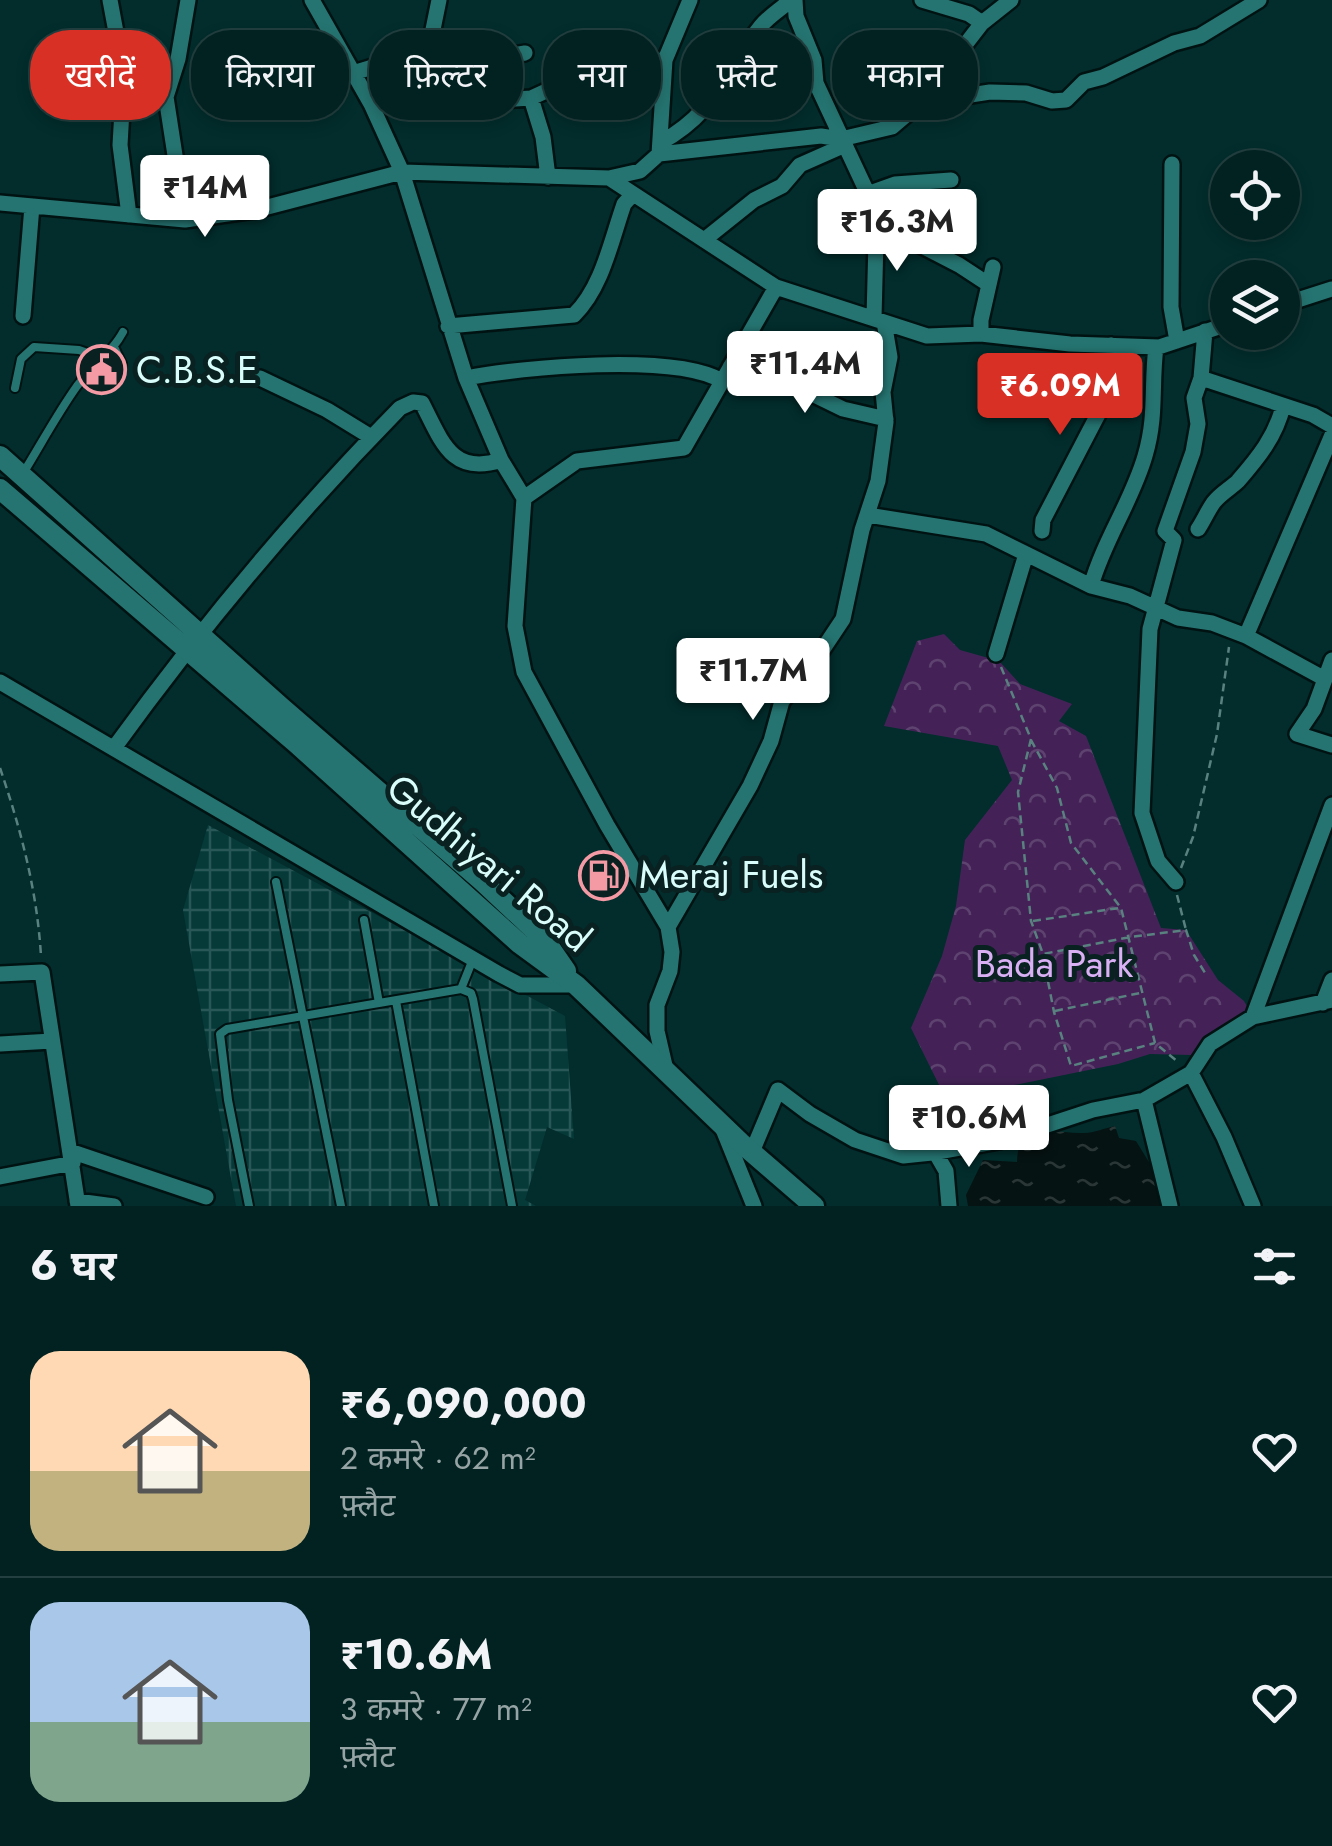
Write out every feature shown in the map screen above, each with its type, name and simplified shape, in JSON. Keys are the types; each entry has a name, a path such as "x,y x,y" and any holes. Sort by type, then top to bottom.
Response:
{"street":[{"path":"110,0 124,75 120,146 129,215"},
{"path":"185,220 166,97 181,47 188,0"},
{"path":"312,0 369,101"},
{"path":"432,30 439,0"},
{"path":"659,149 666,60 690,0"},
{"path":"0,203 185,220 256,210 402,172 609,178 640,172 659,149 713,101 764,22 793,0 814,60 816,83 881,218 906,240 959,265 988,284"},
{"path":"922,0 970,14 982,23"},
{"path":"977,30 1011,0"},
{"path":"978,94 1026,93 1052,102 1066,100 1084,82 1174,43 1200,36 1259,0"},
{"path":"523,99 610,62 666,60"},
{"path":"352,73 369,68"},
{"path":"531,98 543,137 548,177"},
{"path":"378,120 402,172 466,378 501,460 524,498 516,626 524,672 668,927 672,952 658,1005 657,1031 666,1070"},
{"path":"704,240 754,200 782,186 800,166 842,142 892,127 900,120"},
{"path":"659,149 821,136 842,142"},
{"path":"1172,164 1171,307 1178,340"},
{"path":"609,178 776,287 927,336 981,334 1156,346 1210,329"},
{"path":"867,194 895,184 951,180"},
{"path":"448,326 574,315 590,294 624,204 633,194"},
{"path":"23,316 32,206"},
{"path":"668,927 750,786 771,741 782,701 807,673 843,619 878,481 886,419 883,392 890,357 879,320 876,240 881,218"},
{"path":"981,334 993,266"},
{"path":"524,498 577,461 684,448 776,287"},
{"path":"1300,300 1332,289"},
{"path":"1176,882 1158,861 1142,813 1150,629 1174,540 1165,531 1193,452 1198,424 1194,398 1201,378 1205,331"},
{"path":"1042,531 1043,520 1104,401 1111,345"},
{"path":"1090,586 1145,456 1156,395 1156,346"},
{"path":"466,378 517,368 665,366 798,387 843,408 886,419"},
{"path":"260,378 328,410 371,437"},
{"path":"1201,378 1313,415 1332,426"},
{"path":"114,748 193,641 400,408 413,402 422,404 459,460 481,466 501,460"},
{"path":"1198,529 1211,505 1262,452 1276,430 1283,406"},
{"path":"1246,636 1332,435"},
{"name":"Gudhiyari Road","path":"0,456 520,944 576,985 720,1123 814,1206"},
{"name":"Gudhiyari Road","path":"0,489 193,641"},
{"path":"868,514 986,534 1090,586 1130,596 1178,618 1212,622 1246,636 1325,679"},
{"path":"996,654 1026,554"},
{"path":"1332,660 1314,709 1297,734 1332,745"},
{"path":"0,682 520,985 576,985"},
{"path":"1253,1017 1332,805"},
{"path":"0,974 42,972 77,1204 114,1206"},
{"path":"752,1152 778,1090 855,1140 903,1156 999,1141 1093,1110 1144,1100 1191,1073 1210,1044 1253,1017 1328,1001 1332,980"},
{"path":"0,1044 52,1042"},
{"path":"1191,1073 1224,1136 1253,1206"},
{"path":"1144,1100 1170,1206"},
{"path":"720,1123 754,1206"},
{"path":"936,1152 946,1172 949,1206"},
{"path":"0,1177 72,1157 206,1197"}],"lane":[{"path":"22,475 76,388 115,348 123,332"},
{"path":"14,388 21,359 34,348 79,350 102,358"},
{"path":"115,348 122,364"},
{"path":"276,882 341,1206"},
{"path":"364,920 379,1004"},
{"path":"461,989 473,959"},
{"path":"249,1206 218,1042 220,1034 226,1029 461,989 473,999 512,1206"},
{"path":"396,1000 434,1206"}],"path":[{"path":"1207,976 1194,955 1176,882 1193,836 1218,734 1230,631"},
{"path":"996,654 1030,739 1058,788 1071,843 1120,908 1155,1043 1191,1073"},
{"path":"1030,739 1018,792 1030,921 1043,954 1054,1012 1071,1066 1155,1043"},
{"path":"0,768 22,832 39,915 42,972"},
{"path":"1030,921 1120,908"},
{"path":"1043,954 1130,936 1186,930"},
{"path":"1054,1012 1142,992"}],"shaded area":[{"path":"208,825 565,1016 574,1139 547,1127 525,1200 536,1206 236,1206 183,910"}],"green space":[{"name":"Bada Park","path":"944,634 960,650 999,661 1020,684 1072,704 1059,721 1086,736 1161,928 1186,930 1218,980 1244,1001 1253,1017 1206,1039 1192,1055 1150,1054 1000,1088 963,1088 943,1093 911,1028 942,956 956,906 965,840 1012,780 998,746 884,726 917,641"}],"water":[{"path":"1115,1126 1119,1138 1136,1141 1152,1167 1165,1206 968,1206 966,1195 983,1160 1017,1162 1024,1139 1040,1131 1088,1133"}],"place":[{"name":"C.B.S.E","path":"101,370"},
{"name":"Meraj Fuels","path":"604,875"}]}
